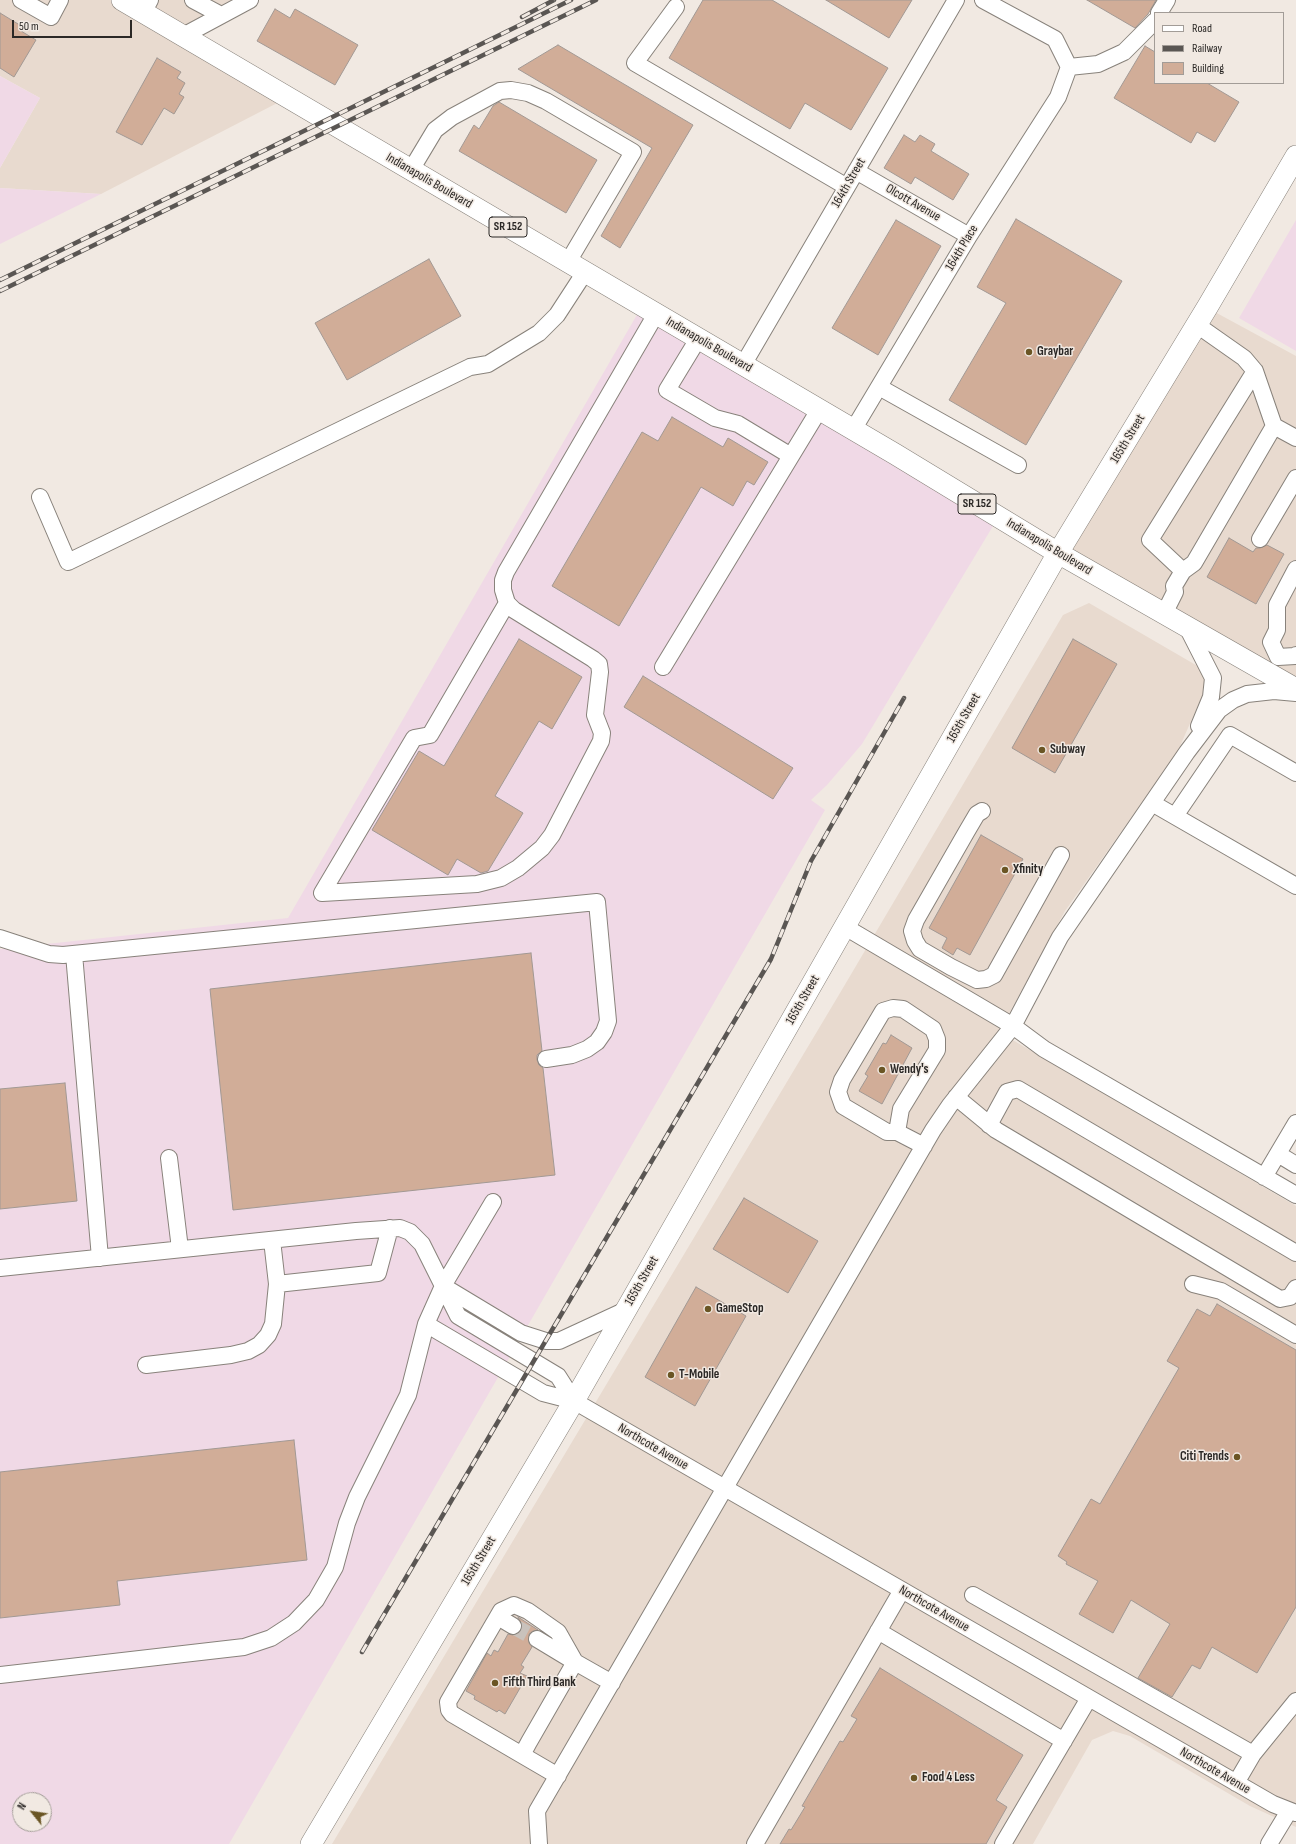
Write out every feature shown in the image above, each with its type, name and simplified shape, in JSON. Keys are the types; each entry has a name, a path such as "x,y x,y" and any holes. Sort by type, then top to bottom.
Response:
{"main road":[{"name":"Indianapolis Boulevard","path":"122,0 147,6 183,36 698,338 1058,553 1187,626 1274,665 1296,690"},
{"name":"165th Street","path":"311,1844 574,1401 1058,553 1197,325 1296,156"}],"street":[{"path":"21,0 51,17 60,0"},
{"path":"194,0 221,15"},
{"path":"183,36 250,0"},
{"name":"164th Street","path":"743,365 956,0"},
{"path":"983,0 1056,39 1069,67 1098,64 1124,52 1154,22"},
{"path":"1161,12 1167,0"},
{"path":"676,7 635,63 847,187"},
{"name":"164th Place","path":"853,430 969,236 1058,97 1069,67"},
{"path":"40,497 68,562 470,368 488,364 539,334 557,315 577,267 633,152 546,101 528,93 511,90 500,91 452,117 434,130 410,170"},
{"name":"Olcott Avenue","path":"856,171 969,236"},
{"path":"507,603 430,735 414,738 322,893 477,884 501,878 518,868 542,848 552,835 600,741 602,732 595,715 600,672 599,664 594,659 514,610 507,603 503,590 506,572 656,314"},
{"path":"1197,325 1244,358 1255,371 1274,426 1296,438"},
{"path":"698,338 667,390 715,418 738,424 791,456"},
{"path":"1164,614 1175,592 1184,589 1195,569 1188,567 1150,540 1255,371"},
{"path":"878,387 1018,465"},
{"path":"663,667 819,410"},
{"path":"1188,567 1274,426"},
{"path":"1260,539 1296,478"},
{"path":"1296,569 1277,605 1277,630 1272,642 1274,665 1296,655"},
{"path":"1186,752 1211,697 1213,678 1187,626"},
{"path":"539,1844 537,1811 924,1146 956,1097 1013,1026 1060,937 1186,752 1219,710 1233,700 1247,694 1274,691 1296,693"},
{"path":"1174,816 1230,735 1296,773"},
{"path":"1152,803 1296,886"},
{"path":"982,811 977,814 916,920 912,931 915,941 920,949 977,980 986,979 994,975 1061,855"},
{"path":"0,938 49,954 74,954 597,902 608,1021 604,1032 597,1042 587,1049 572,1054 546,1059"},
{"path":"845,927 1013,1026 1044,1049 1296,1195"},
{"path":"74,954 100,1258"},
{"path":"897,1132 901,1109 937,1050 937,1039 933,1029 903,1009 893,1008 882,1011 842,1080 838,1092 843,1106 887,1132 897,1132 924,1146"},
{"path":"989,1125 1007,1092 1018,1089 1296,1253"},
{"path":"956,1097 1002,1134 1280,1299 1290,1297 1296,1288"},
{"path":"1264,1177 1296,1123"},
{"path":"1278,1154 1296,1165"},
{"path":"169,1158 180,1249"},
{"path":"0,1676 244,1647 271,1638 294,1623 316,1600 335,1567 347,1523 357,1497 408,1395 426,1324 442,1286 493,1202"},
{"path":"277,1284 378,1273 390,1228"},
{"path":"0,1268 400,1228 417,1237 422,1244 458,1316 558,1376 574,1401"},
{"path":"146,1365 232,1355 248,1351 259,1345 268,1335 273,1324 277,1284 272,1240"},
{"path":"1193,1284 1220,1291 1296,1335"},
{"path":"442,1286 521,1333 546,1341 559,1341 626,1310"},
{"path":"426,1324 543,1394 574,1401"},
{"name":"Northcote Avenue","path":"574,1401 1236,1783 1273,1804 1292,1812"},
{"path":"755,1844 902,1590"},
{"path":"973,1595 1253,1754"},
{"path":"558,1776 452,1714 449,1710 448,1702 501,1611 514,1605 528,1611 558,1632 575,1662"},
{"path":"498,1617 512,1626"},
{"path":"878,1631 1064,1741"},
{"path":"537,1639 612,1683"},
{"path":"522,1755 575,1662"},
{"path":"1003,1844 1089,1698"},
{"path":"1236,1783 1253,1754 1296,1701"},
{"path":"1269,1844 1292,1812"}],"shaded area":[{"path":"0,0 115,0 285,99 101,194 0,188 0,168 40,98 0,76"},
{"path":"129,0 244,0 182,32"},
{"path":"0,76 40,98 0,168"},
{"path":"0,188 101,194 0,244"},
{"path":"1296,220 1296,351 1239,318"},
{"path":"1213,311 1296,356 1296,682 1069,551"},
{"path":"638,313 996,521 862,744 827,785 811,800 825,810 229,1844 0,1844 0,949 288,918"},
{"path":"1089,603 1201,668 1206,687 1177,753 1065,911 999,1032 1296,1206 1296,1827 1250,1806 1130,1736 1113,1731 1092,1740 1033,1844 332,1844 840,993 1063,615"}],"building":[{"path":"703,0 772,0 888,68 851,130 805,103 790,129 669,58"},
{"path":"826,0 912,0 889,38"},
{"path":"1087,0 1156,0 1148,14 1135,28"},
{"path":"275,9 290,18 295,9 358,45 335,85 257,41"},
{"path":"0,13 23,27 21,31 36,40 14,77 0,68"},
{"path":"558,45 693,125 620,248 601,236 652,148 518,69"},
{"path":"1145,46 1154,51 1154,84 1209,84 1239,102 1215,142 1197,132 1191,143 1114,98"},
{"path":"157,58 181,72 177,78 185,83 179,94 184,97 174,114 164,108 142,145 116,132"},
{"path":"499,102 597,160 566,213 459,151 474,125 479,129 493,106"},
{"path":"904,135 915,142 920,135 935,144 931,151 969,174 953,200 915,177 911,184 884,168"},
{"name":"Graybar","path":"1016,219 1122,281 1026,445 949,400 1006,303 977,287"},
{"path":"896,220 941,246 878,355 832,328"},
{"path":"429,259 461,316 347,380 315,323"},
{"path":"672,417 723,447 728,438 768,462 754,485 747,481 733,506 701,487 619,626 552,586 642,432 658,441"},
{"path":"1229,538 1253,552 1256,548 1267,545 1284,554 1256,604 1207,577"},
{"path":"519,639 582,677 552,729 539,721 495,796 523,813 488,871 481,873 457,859 448,875 372,830 419,751 444,766"},
{"path":"1073,639 1117,664 1055,773 1012,748"},
{"path":"643,676 793,768 773,799 624,707"},
{"path":"981,835 1023,859 970,955 957,948 953,955 942,948 947,938 929,928"},
{"path":"531,953 542,1051 537,1055 537,1060 539,1065 543,1068 555,1175 233,1210 210,989"},
{"name":"Wendy's","path":"891,1035 912,1048 882,1104 859,1091 868,1076 865,1074 883,1043 886,1044"},
{"path":"65,1083 77,1201 0,1209 0,1089"},
{"path":"744,1198 818,1241 788,1293 713,1249"},
{"path":"696,1287 746,1316 695,1406 645,1377"},
{"path":"1217,1304 1296,1350 1296,1607 1257,1673 1212,1647 1200,1669 1192,1665 1172,1697 1138,1678 1170,1624 1131,1600 1113,1633 1079,1614 1098,1581 1066,1564 1067,1562 1058,1556 1091,1499 1100,1504 1179,1368 1167,1361 1197,1309 1210,1316"},
{"path":"294,1440 307,1560 117,1581 120,1605 0,1618 0,1472"},
{"name":"Fifth Third Bank","path":"518,1617 538,1630 529,1634 529,1643 532,1647 521,1665 524,1667 520,1673 527,1676 505,1714 499,1710 497,1712 474,1699 475,1696 466,1691 487,1653 491,1656 494,1650 498,1652 508,1634 513,1635 521,1631 522,1626"},
{"name":"Food 4 Less","path":"880,1668 1023,1755 996,1800 1007,1807 986,1844 780,1844 789,1829 791,1830 805,1807 802,1806 840,1741 843,1742 857,1719 851,1716"}],"tunnel":[{"path":"513,1626 537,1639"}],"railway":[{"path":"522,17 554,0"},
{"path":"0,280 571,0"},
{"path":"0,291 596,0"},
{"path":"362,1652 771,959 811,861 904,698"}],"place":[{"name":"Graybar","path":"1029,352"},
{"name":"Subway","path":"1042,750"},
{"name":"Xfinity","path":"1005,870"},
{"name":"Wendy's","path":"882,1070"},
{"name":"GameStop","path":"708,1309"},
{"name":"T-Mobile","path":"671,1375"},
{"name":"Citi Trends","path":"1237,1457"},
{"name":"Fifth Third Bank","path":"495,1683"},
{"name":"Food 4 Less","path":"914,1778"}]}
